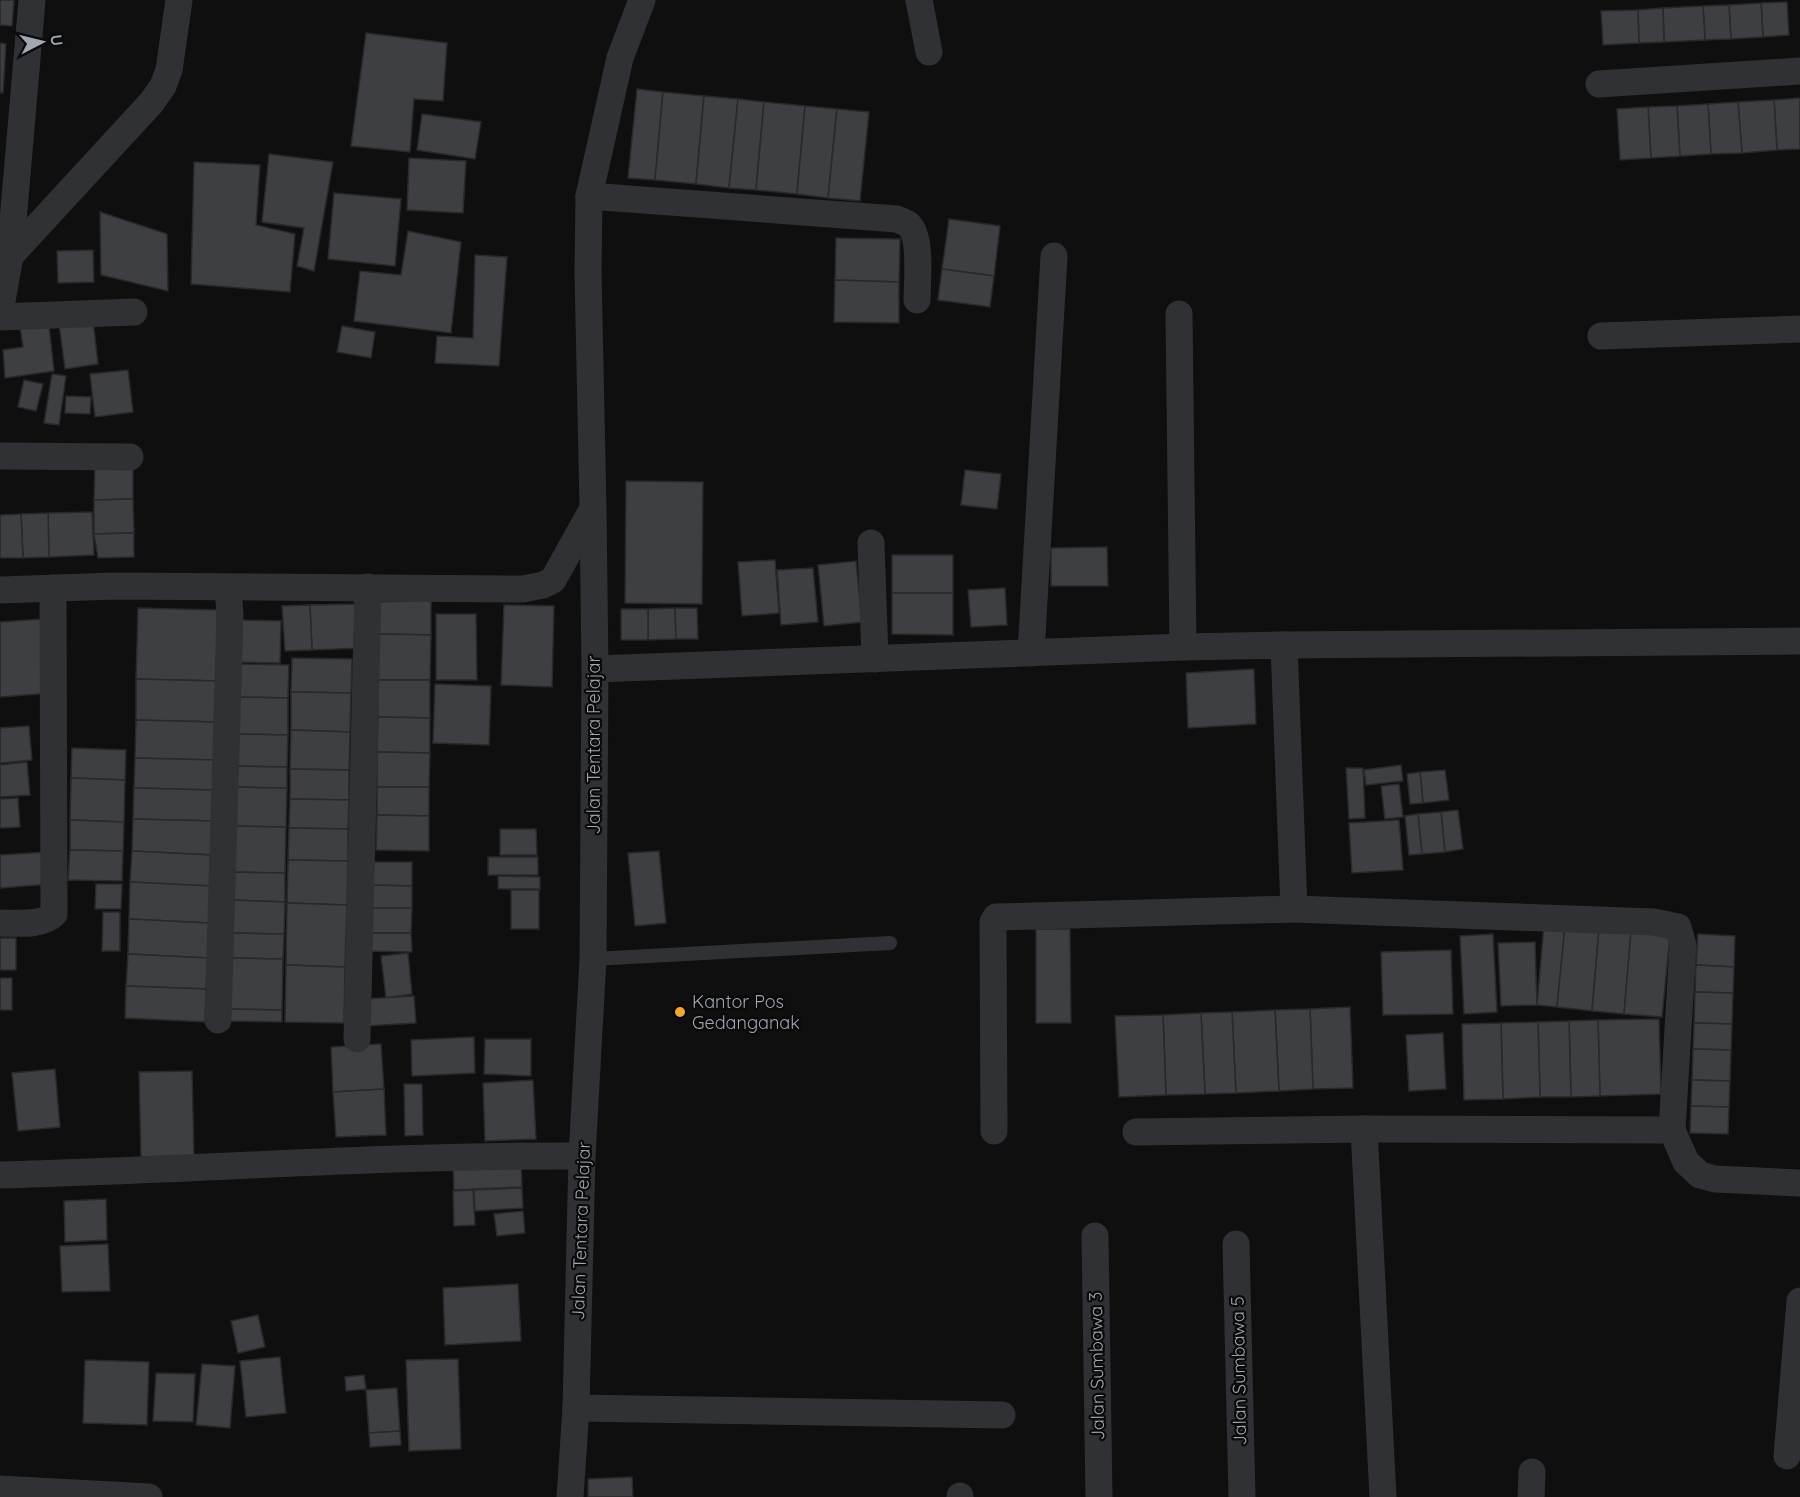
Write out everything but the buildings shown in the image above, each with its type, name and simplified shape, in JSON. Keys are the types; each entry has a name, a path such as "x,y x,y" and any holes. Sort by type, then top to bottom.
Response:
{"street":[{"path":"32,0 11,109 5,256 0,314 134,312"},
{"path":"5,256 151,103 163,86 169,70 179,0"},
{"name":"Jalan Tentara Pelajar","path":"570,1497 576,1408 582,1156 594,959 595,669 588,272 589,196 620,58 642,0"},
{"path":"919,0 929,52"},
{"path":"1599,84 1800,70"},
{"path":"589,196 897,219 908,224 917,242 916,300"},
{"path":"1031,653 1054,256"},
{"path":"1179,314 1183,647"},
{"path":"1601,336 1800,329"},
{"path":"0,456 130,457"},
{"path":"0,590 368,587 522,590 553,580 593,508"},
{"path":"871,543 876,659"},
{"path":"357,1039 368,587"},
{"path":"0,923 35,922 52,917 54,914 53,588"},
{"path":"218,1020 230,615 228,588"},
{"path":"595,669 1183,647 1800,641"},
{"path":"1284,645 1294,909"},
{"path":"994,1131 993,922 996,917 1294,909 1654,922 1678,927 1683,945 1672,1130 1686,1162 1700,1176 1715,1179 1800,1183"},
{"path":"1364,1130 1383,1497"},
{"path":"1136,1132 1672,1130"},
{"path":"0,1175 217,1168 389,1158 582,1156"},
{"name":"Jalan Sumbawa 3","path":"1095,1236 1099,1497"},
{"name":"Jalan Sumbawa 5","path":"1236,1244 1242,1497"},
{"path":"1787,1456 1800,1301"},
{"path":"576,1408 1002,1415"},
{"path":"0,1489 149,1497"}],"lane":[{"path":"594,959 890,943"}],"place":[{"name":"Kantor Pos Gedanganak","path":"680,1012"}]}
